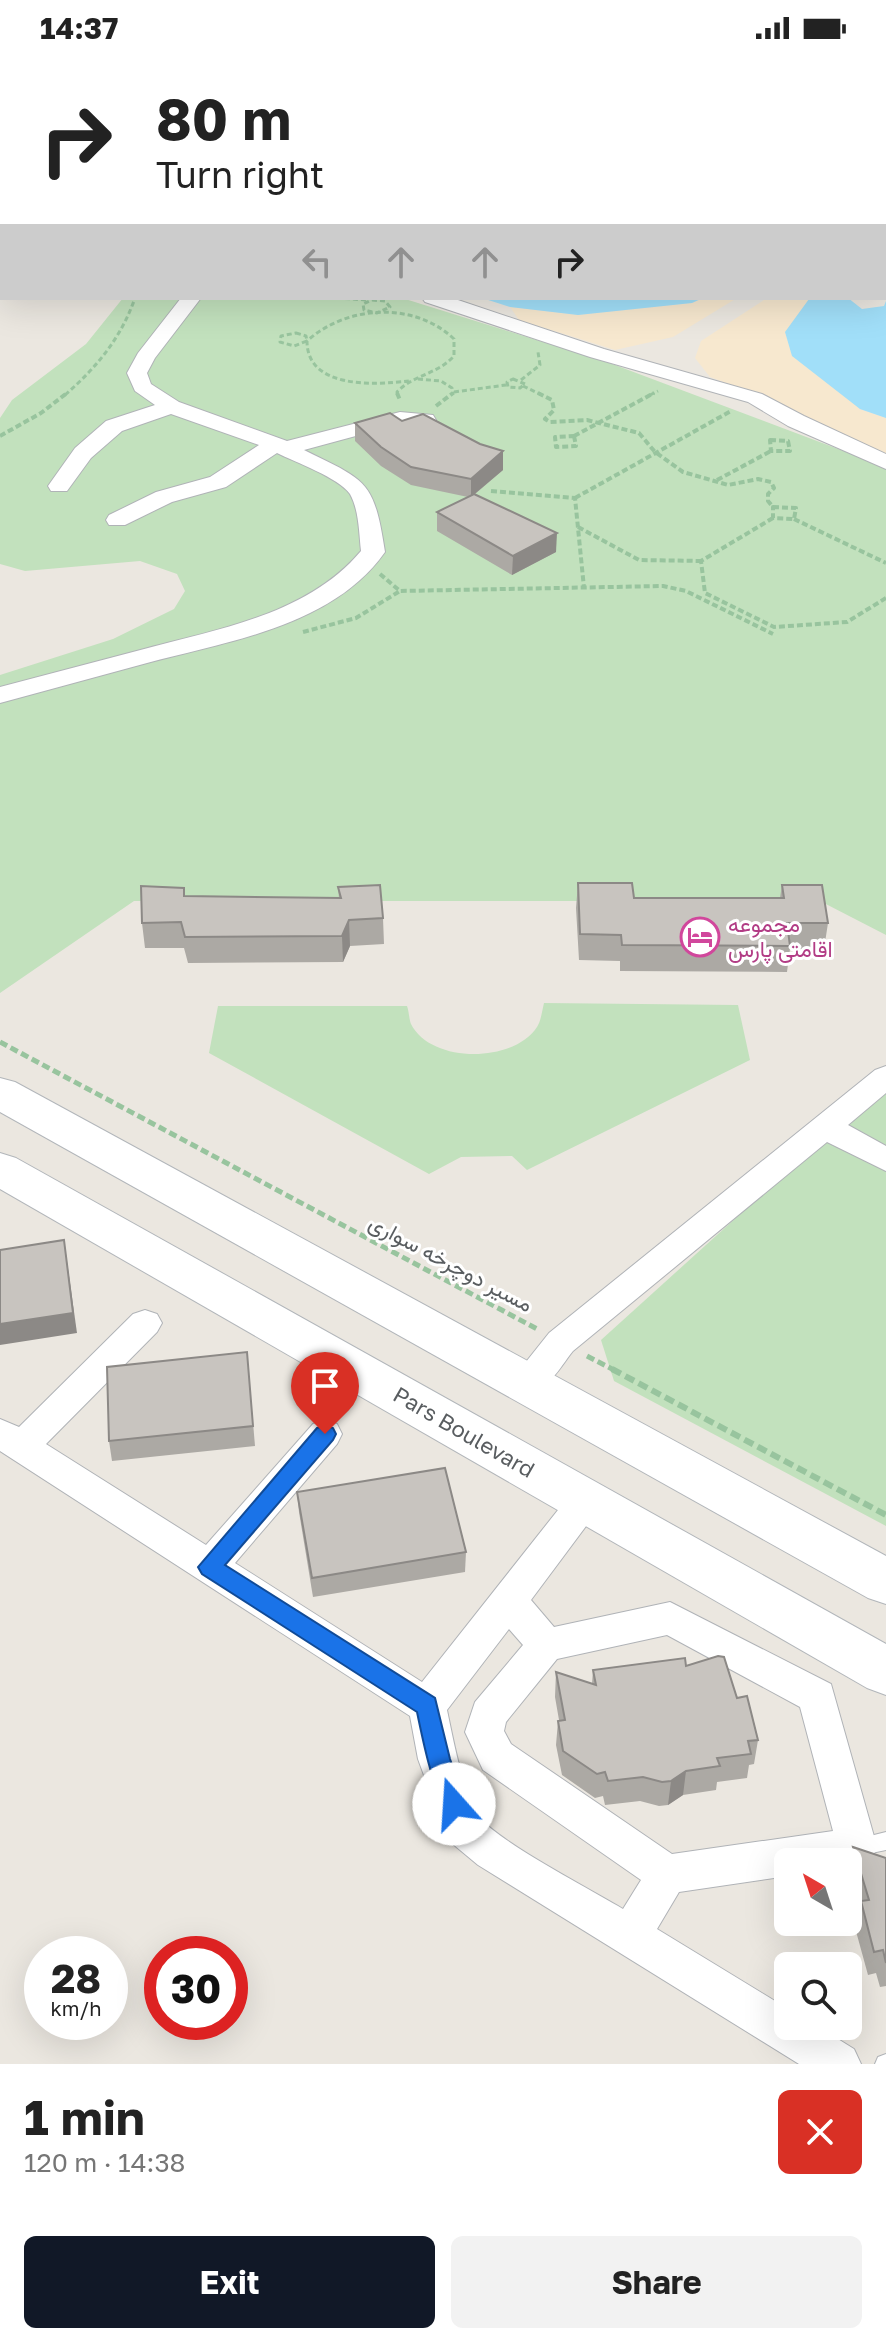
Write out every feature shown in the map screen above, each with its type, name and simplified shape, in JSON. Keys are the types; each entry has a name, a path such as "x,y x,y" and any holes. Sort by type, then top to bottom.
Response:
{"main road":[{"path":"0,1093 886,1582"},
{"name":"Pars Boulevard","path":"0,1169 886,1671"}],"street":[{"path":"0,695 255,627 316,600 351,578 373,552 372,529 359,490 326,467 281,446 171,407 142,387 137,373 145,357 189,300"},
{"path":"438,300 597,353 755,398 796,421 886,462"},
{"path":"59,486 83,453 114,426 171,407"},
{"path":"117,520 164,497 218,482 281,446 427,414"},
{"path":"527,1382 561,1342 886,1077"},
{"path":"826,1127 886,1160"},
{"path":"145,1323 10,1440 427,1706 438,1759 462,1827 492,1852 839,2064"},
{"path":"209,1567 325,1434"},
{"path":"427,1706 586,1502"},
{"path":"510,1602 546,1645"},
{"path":"670,1618 817,1696 871,1844 667,1874 497,1757 484,1732 489,1714 546,1645 670,1618"},
{"path":"630,1936 667,1874"}],"path":[{"path":"0,436 40,416 80,382 128,323 134,300"},
{"path":"377,313 362,307 372,300 385,301 390,307 377,313 336,320 318,329 307,341 294,346 283,344 279,339 285,334 306,336 307,341 308,358 319,370 364,384 418,379 448,364 456,352 454,339 443,328 426,319 377,313"},
{"path":"418,379 441,381 454,392"},
{"path":"506,385 517,379 524,382 523,386"},
{"path":"406,403 397,392 409,381"},
{"path":"427,414 445,403 454,392 506,385 512,388 523,386 552,400 554,410 545,419 549,422 562,424 584,419 639,433 655,452 683,472 728,485 758,479 771,482 774,488 768,494 768,501 773,507 773,518"},
{"path":"574,436 576,446 556,447 555,437 574,436 658,391"},
{"path":"491,491 575,498 755,398"},
{"path":"716,480 771,451 790,451 788,441 770,440 771,451"},
{"path":"575,498 584,588"},
{"path":"773,507 796,508 794,519"},
{"path":"578,527 639,560 701,561 773,518 794,519 886,563"},
{"path":"701,561 705,593 774,627 847,622 886,598"},
{"path":"360,568 381,574 400,591 674,588 773,634"},
{"name":"مسیر دوچرخه سواری","path":"0,1042 886,1515"}],"green space":[{"path":"121,300 408,300 607,362 886,467 886,935 820,901 134,901 0,993 0,675 113,639 174,609 185,591 177,574 140,561 25,571 0,564 0,418 12,400 86,344"},
{"path":"544,1003 738,1005 750,1060 527,1170 512,1156 461,1157 429,1174 209,1053 218,1006 407,1006 411,1024 421,1037 454,1052 473,1054 510,1047 526,1039 538,1025"},
{"path":"886,1082 886,1526 614,1381 601,1340"}],"sand":[{"path":"699,300 734,300 673,337 615,350 519,320 510,307 578,315"},
{"path":"764,300 809,300 859,409 886,418 886,457 766,398 710,377 695,358 701,341"}],"water":[{"path":"488,300 699,300 578,315 510,307"},
{"path":"808,300 851,300 862,309 884,306 886,301 886,418 860,409 792,356 785,332"}],"building":[{"path":"390,413 402,421 423,414 480,444 503,451 471,479 411,467 381,447 355,423"},
{"path":"474,494 557,533 513,556 437,512"},
{"path":"578,883 632,883 634,898 784,898 782,885 822,885 828,923 787,923 790,946 622,945 621,935 580,934"},
{"path":"380,885 383,918 349,920 342,936 185,937 181,922 142,923 141,886 184,888 184,896 341,898 338,887"},
{"path":"64,1240 73,1313 0,1324 0,1250"},
{"path":"247,1352 253,1426 109,1441 107,1367"},
{"path":"445,1468 466,1552 312,1578 297,1492"},
{"path":"724,1657 737,1698 747,1696 758,1740 748,1741 751,1754 717,1758 720,1766 686,1771 671,1781 662,1782 643,1777 608,1781 605,1772 597,1774 563,1751 558,1721 565,1720 556,1672 596,1685 593,1670 685,1658 686,1666"},
{"path":"862,1850 886,1858 886,1963 883,1950 874,1952 862,1905 862,1901 869,1900 862,1877"}],"place":[{"name":"مجموعه اقامتی پارس","path":"700,937"}],"route":[{"path":"325,1434 209,1567 427,1706 438,1759 454,1804"}]}
